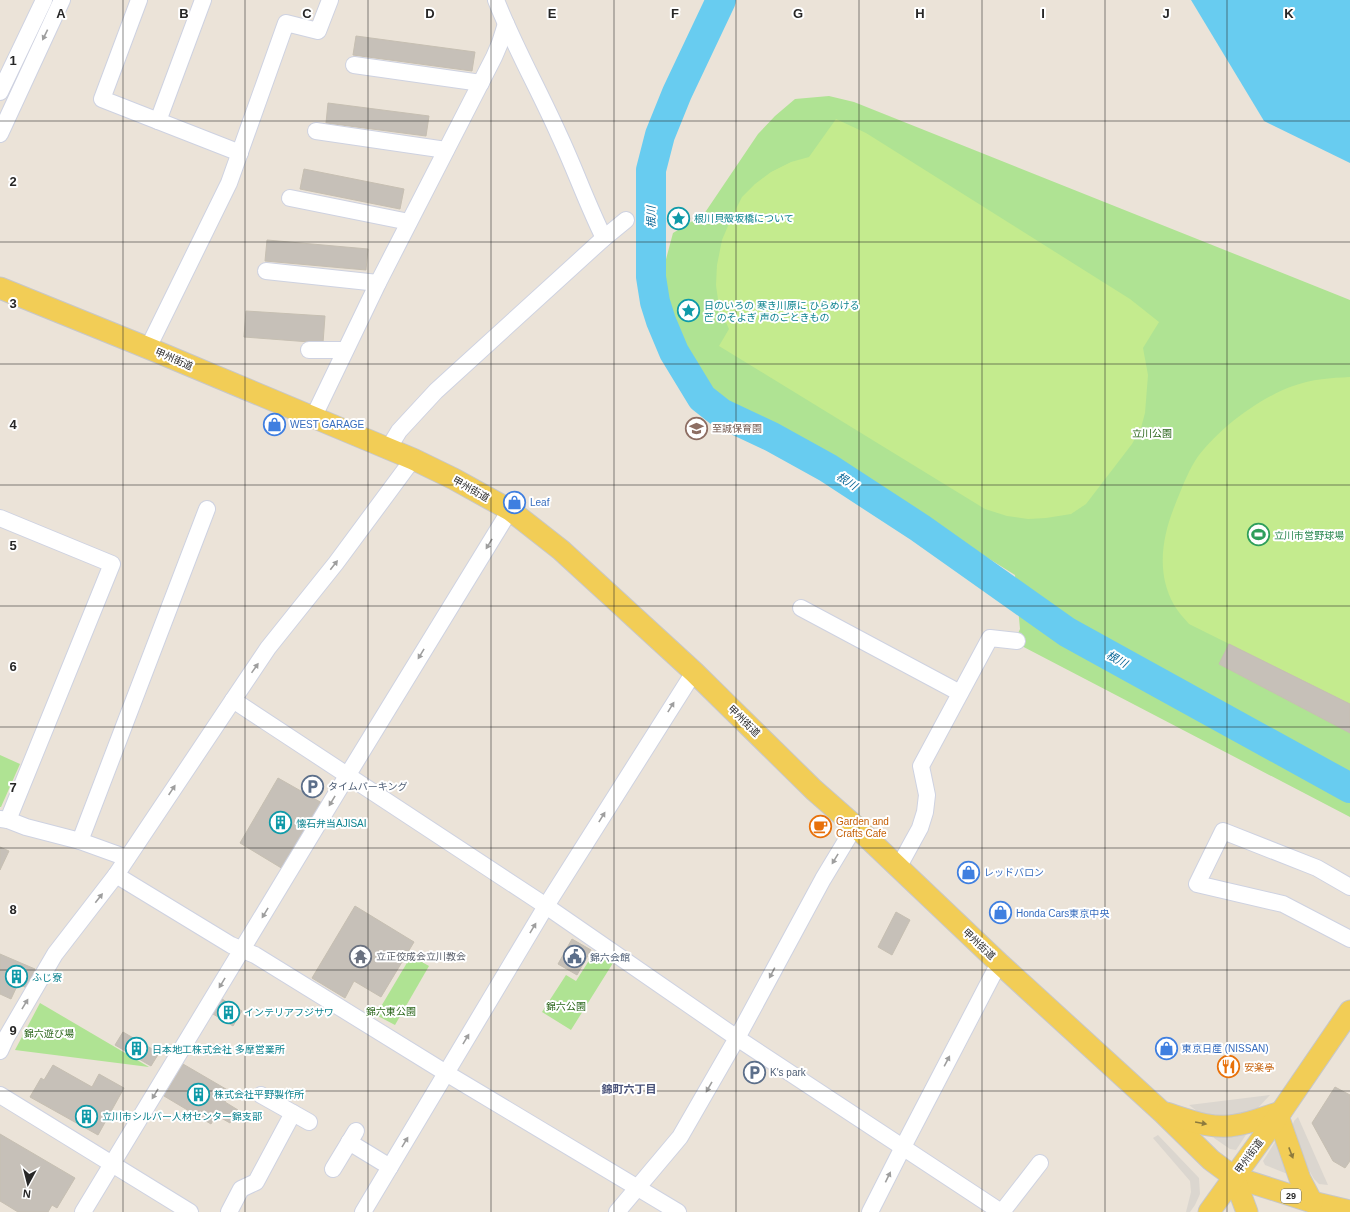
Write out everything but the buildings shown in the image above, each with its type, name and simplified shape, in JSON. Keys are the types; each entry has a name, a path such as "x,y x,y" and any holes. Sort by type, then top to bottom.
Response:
{"main road":[{"name":"甲州街道","path":"0,288 413,459 454,479 510,510 561,550 694,672 814,790 855,826 999,963 1163,1113 1211,1160 1234,1177 1280,1114 1350,1011"},
{"path":"1163,1113 1192,1122 1217,1126 1235,1126 1280,1114 1300,1179 1313,1206"},
{"path":"1209,1212 1234,1177"},
{"path":"1234,1177 1247,1212"},
{"name":"29","path":"1234,1177 1313,1206 1350,1211"}],"street":[{"path":"0,92 46,8 62,0"},
{"path":"139,0 102,99 240,153"},
{"path":"158,121 202,0"},
{"path":"148,348 229,183 286,23 318,31 330,0"},
{"path":"496,0 506,24 557,129 592,215 604,238"},
{"path":"0,134 46,8"},
{"path":"313,418 378,283 481,83 500,44 506,24"},
{"path":"354,65 481,83"},
{"path":"316,131 446,150"},
{"path":"290,198 409,222"},
{"path":"388,449 399,431 436,391 604,238 626,220"},
{"path":"266,271 378,283"},
{"path":"310,350 345,350"},
{"path":"0,1051 55,954 116,875 268,648 336,562 413,459"},
{"path":"80,841 207,509"},
{"path":"83,1212 113,1165 347,776 510,510"},
{"path":"0,518 112,564 4,819 26,827 80,841 127,858"},
{"path":"801,608 960,694"},
{"path":"898,868 920,828 925,812 926,796 921,766 990,638 1016,641"},
{"path":"363,1212 546,906 694,672"},
{"path":"233,700 546,906 737,1038 1002,1212 1040,1163"},
{"path":"617,1212 680,1137 737,1038 823,879 855,826"},
{"path":"1350,887 1317,868 1223,831 1197,884 1283,904 1350,940"},
{"path":"116,875 231,945 255,955 446,1073 678,1212"},
{"path":"870,1212 999,963"},
{"path":"0,1095 190,1212"},
{"path":"261,1095 310,1122"},
{"path":"229,1212 241,1188 256,1182 293,1113"},
{"path":"332,1169 352,1137 390,1167"}],"green space":[{"name":"立川公園","path":"829,96 854,102 1350,300 1350,817 1014,642 1020,629 1015,575 844,468 731,408 699,378 678,341 666,307 665,263 673,233 704,214 758,134 775,116 795,99"},
{"path":"836,119 866,133 1130,299 1159,322 1143,348 1148,375 1145,413 1141,428 1132,444 1086,504 1071,514 1028,519 1007,516 985,509 719,346 729,329 719,307 716,285 717,265 722,240 742,197 755,184 771,172 791,162 809,157"},
{"name":"立川市営野球場","path":"1350,377 1350,704 1189,624 1179,613 1168,593 1163,568 1163,555 1164,542 1170,517 1184,482 1195,461 1214,438 1252,407 1280,391 1314,380"},
{"path":"0,755 20,764 1,807 0,807"},
{"name":"錦六公園","path":"595,951 613,963 571,1030 542,1012 566,975 576,981"},
{"name":"錦六東公園","path":"411,956 429,966 395,1025 376,1015"},
{"name":"錦六遊び場","path":"40,1003 149,1067 15,1050"}],"shaded area":[{"path":"1270,1095 1255,1111 1234,1118 1201,1114 1189,1105"},
{"path":"1298,1117 1328,1185 1319,1184 1314,1179 1301,1156 1292,1127 1294,1121"},
{"path":"1251,1127 1236,1150 1230,1149 1214,1138 1213,1134"},
{"path":"1158,1135 1199,1178 1200,1194 1190,1212 1186,1212 1191,1192 1190,1181 1153,1138"},
{"path":"1275,1142 1280,1142 1290,1175 1265,1165 1263,1161"}],"water":[{"path":"1191,0 1350,0 1350,163 1264,121"}],"waterway":[{"name":"根川","path":"721,0 677,93 660,135 651,170 651,277 655,302 674,352 702,398 721,413 772,437 828,468 920,528 1067,632 1350,788"}],"place":[{"name":"根川貝殻坂橋について","path":"679,218"},
{"name":"日のいろの 寒き川原に ひらめける 芒 のそよぎ 声のごときもの","path":"688,311"},
{"name":"WEST GARAGE","path":"275,424"},
{"name":"至誠保育園","path":"697,428"},
{"name":"Leaf","path":"515,502"},
{"name":"立川市営野球場","path":"1258,535"},
{"name":"タイムパーキング","path":"312,786"},
{"name":"懐石弁当AJISAI","path":"281,823"},
{"name":"Garden and Crafts Cafe","path":"821,827"},
{"name":"レッドバロン","path":"969,872"},
{"name":"Honda Cars東京中央","path":"1000,913"},
{"name":"立正佼成会立川教会","path":"360,956"},
{"name":"錦六会館","path":"574,957"},
{"name":"ふじ寮","path":"16,977"},
{"name":"インテリアフジサワ","path":"228,1012"},
{"name":"東京日産 (NISSAN)","path":"1167,1048"},
{"name":"日本地工株式会社 多摩営業所","path":"137,1049"},
{"name":"安楽亭","path":"1229,1067"},
{"name":"K's park","path":"754,1072"},
{"name":"株式会社平野製作所","path":"198,1094"},
{"name":"立川市シルバー人材センター錦支部","path":"86,1116"}],"district":[{"name":"錦町六丁目","path":"629,1089"}]}
